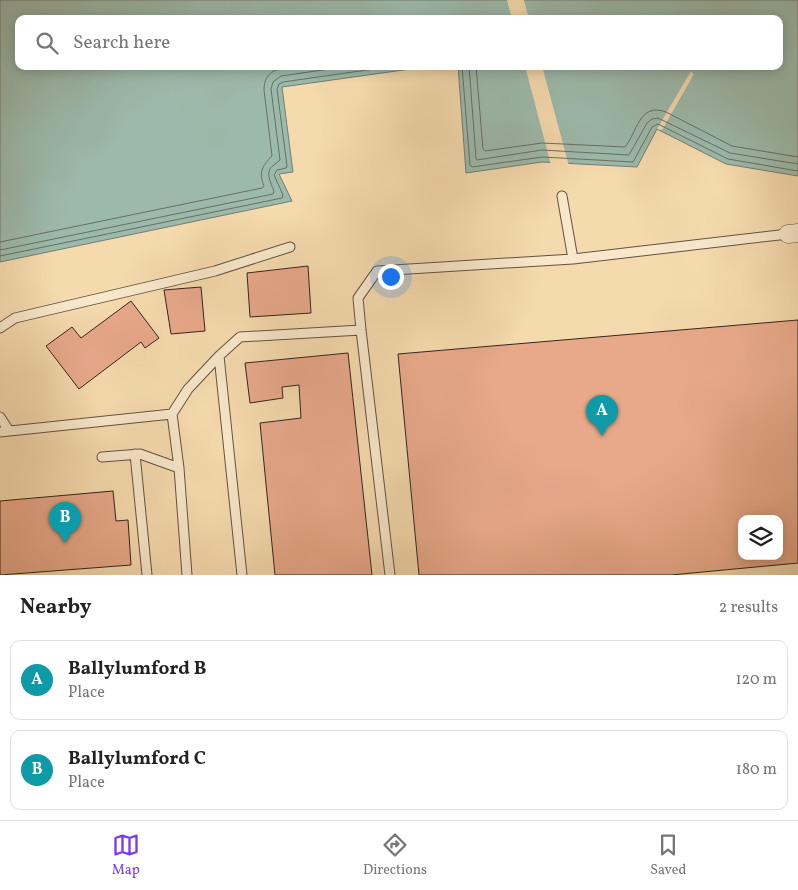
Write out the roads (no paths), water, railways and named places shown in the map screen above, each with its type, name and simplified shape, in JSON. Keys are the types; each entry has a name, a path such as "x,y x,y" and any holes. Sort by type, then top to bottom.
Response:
{"lane":[{"path":"562,196 573,259"},
{"path":"390,575 358,298 377,271 573,259 793,234"},
{"path":"0,328 15,318 216,271 290,247"},
{"path":"187,575 179,468 172,414 188,388 240,337 361,330"},
{"path":"219,356 242,575"},
{"path":"0,417 5,432 172,414"},
{"path":"135,454 147,575"},
{"path":"102,458 140,454 179,468"}],"water":[{"path":"0,0 798,0 798,176 726,164 657,129 637,167 542,162 466,173 458,70 783,70 783,15 15,15 15,70 403,70 282,87 293,172 279,174 292,201 0,262"}],"place":[{"name":"Ballylumford B","path":"602,436"},
{"name":"Ballylumford C","path":"65,543"}]}
